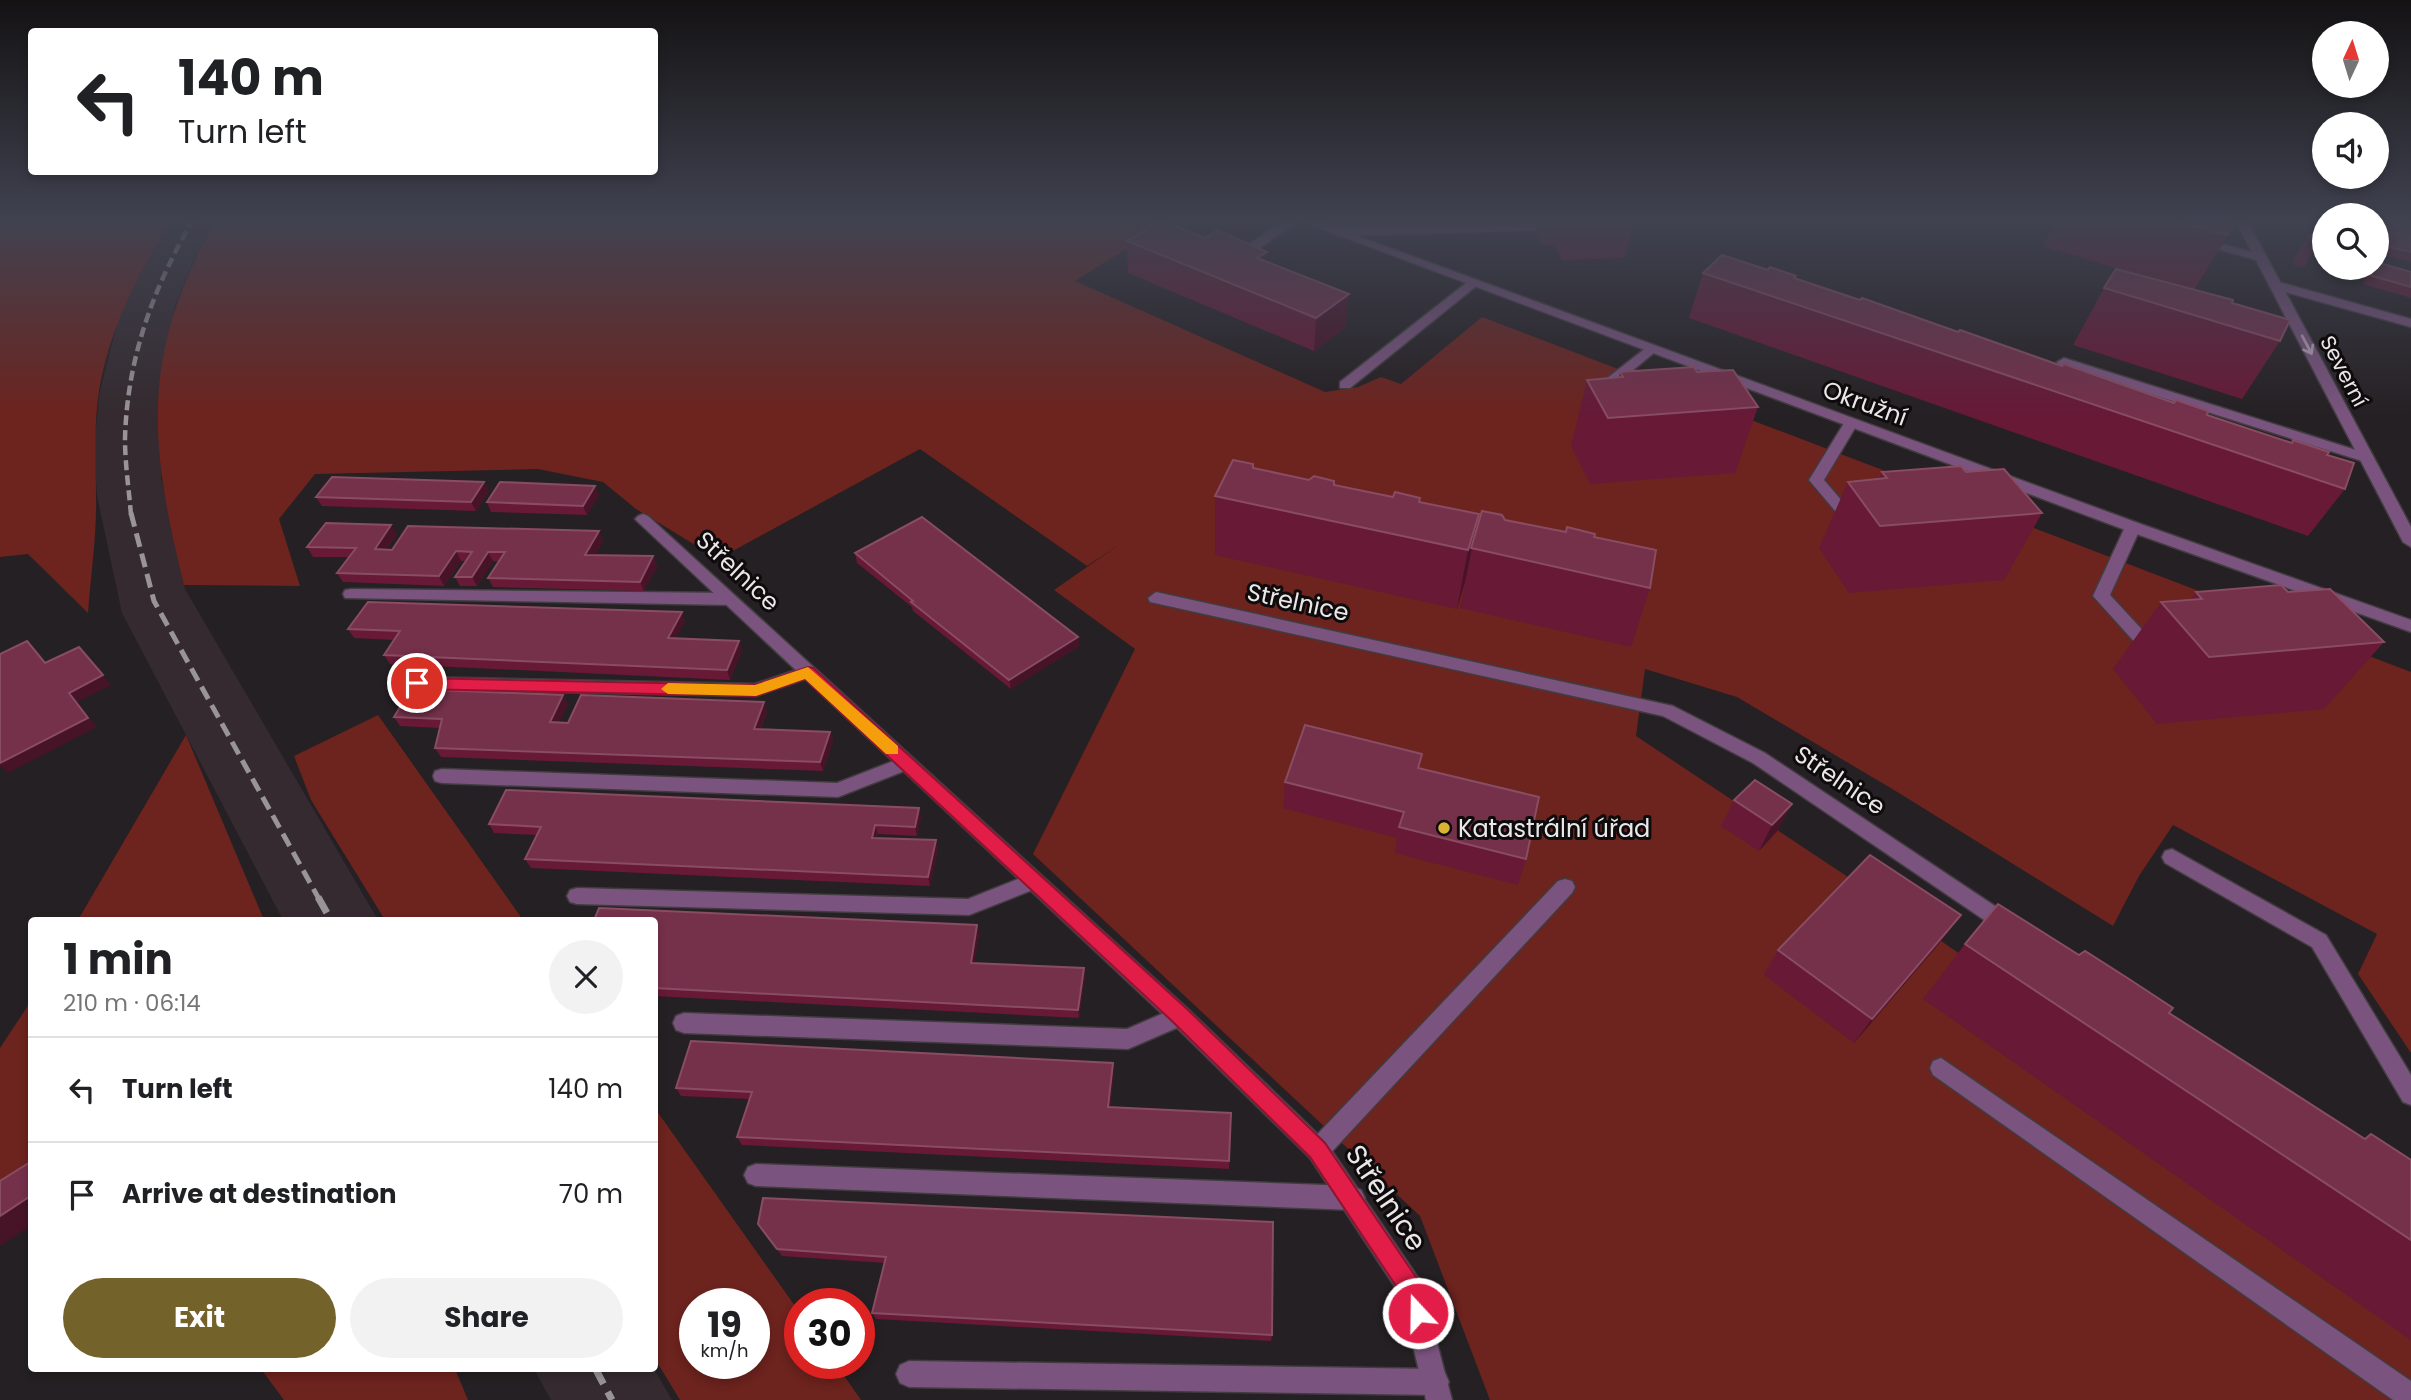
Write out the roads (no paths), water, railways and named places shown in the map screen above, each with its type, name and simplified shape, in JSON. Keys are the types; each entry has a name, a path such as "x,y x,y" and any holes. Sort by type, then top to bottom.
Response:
{"street":[{"path":"1345,385 1471,285"},
{"name":"Okružní","path":"1480,285 2133,527 2411,626"},
{"name":"Severní","path":"2275,285 2411,542"},
{"path":"2276,285 2411,323"},
{"path":"1599,406 1593,397 1651,348"},
{"path":"2064,362 2367,458"},
{"path":"1851,423 1816,480 1862,534"},
{"name":"Střelnice","path":"643,519 1180,1016 1318,1150 1353,1198 1412,1291 1438,1391"},
{"path":"2133,527 2101,596 2155,654"},
{"path":"351,594 730,599"},
{"name":"Střelnice","path":"1156,598 1667,711 1759,758 2031,941"},
{"path":"417,683 756,690 808,672"},
{"path":"442,776 838,790 906,763"},
{"path":"2172,857 2319,941 2411,1095"},
{"path":"577,896 969,907 1033,881"},
{"name":"Střelnice","path":"1318,1150 1564,887"},
{"path":"684,1023 1128,1039 1180,1016"},
{"path":"1941,1068 2411,1398"},
{"path":"756,1175 1353,1198"},
{"path":"909,1374 1438,1391"}],"railway":[{"path":"131,515 126,467 127,409 137,352 160,285"},
{"path":"131,513 154,601 319,899"},
{"path":"318,897 329,917"},
{"path":"597,1372 612,1400"}],"place":[{"name":"Katastrální úřad","path":"1444,828"}]}
